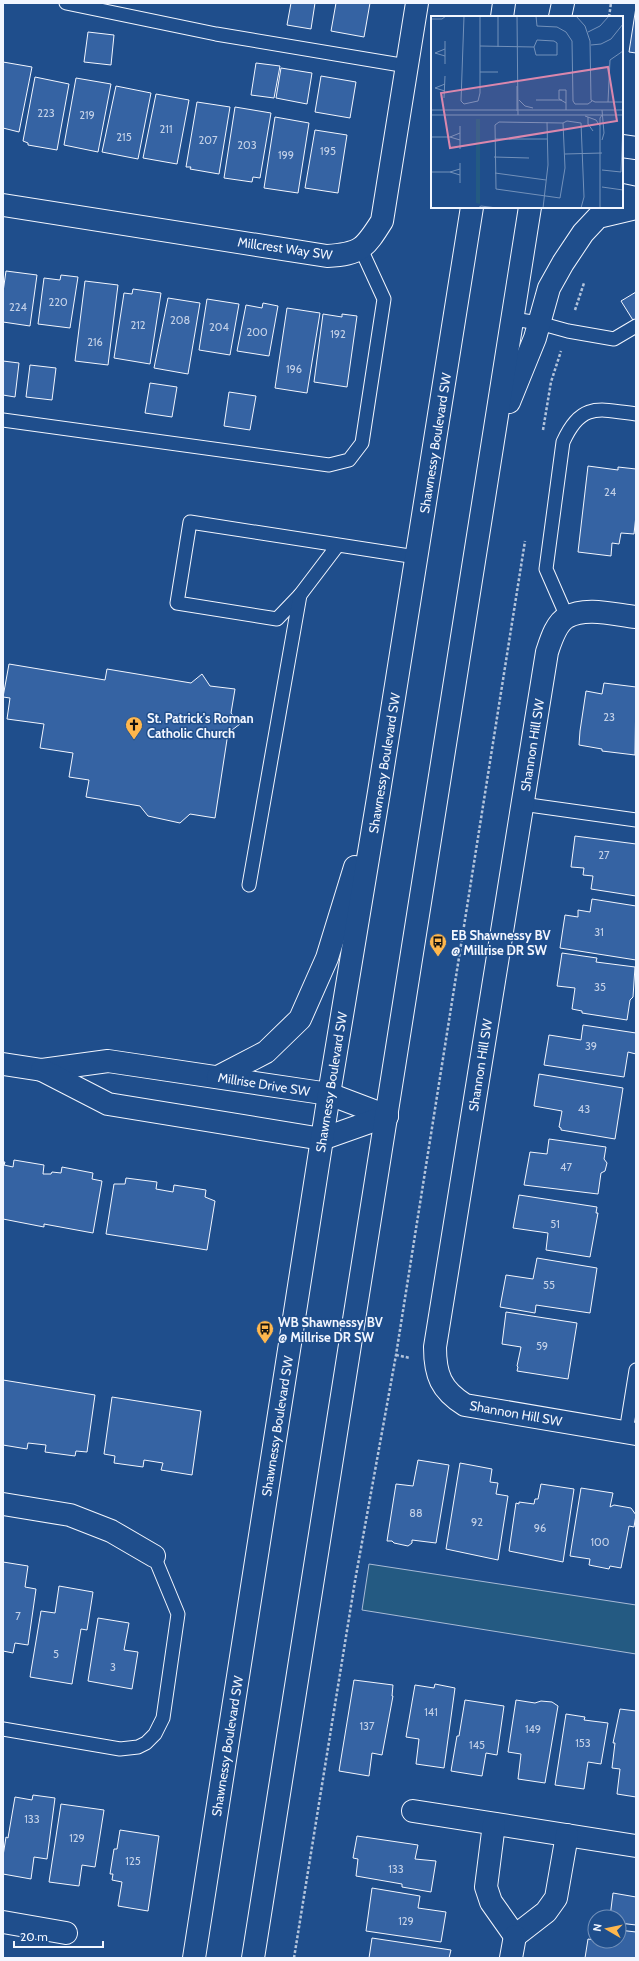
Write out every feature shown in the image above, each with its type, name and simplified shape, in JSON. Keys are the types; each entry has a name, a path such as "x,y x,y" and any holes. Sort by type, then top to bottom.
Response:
{"main road":[{"path":"361,250 372,238 382,220 417,3"},
{"path":"502,16 504,3"},
{"path":"560,16 563,3"},
{"path":"623,146 636,148"},
{"path":"623,196 636,198"},
{"name":"Millcrest Way SW","path":"3,205 327,256 347,255 361,250"},
{"name":"Shawnessy Boulevard SW","path":"194,1958 329,1094 379,792 472,208"},
{"path":"253,1958 530,208"},
{"path":"495,434 539,323 549,288 583,233 598,217 636,208"},
{"path":"567,617 586,612 636,617"},
{"name":"Shannon Hill SW","path":"567,617 556,630 547,652 435,1347 436,1371 451,1396 465,1405 631,1433"},
{"path":"218,1077 266,1052 300,1019 327,958 379,792"},
{"name":"Millrise Drive SW","path":"3,1064 42,1070 108,1061 329,1094 387,1116"},
{"name":"Millrise Drive SW","path":"42,1070 108,1104 322,1139 387,1116"},
{"path":"3,1504 70,1515 111,1531 154,1556"},
{"path":"413,1811 636,1846"},
{"path":"494,1824 486,1887 491,1902 515,1936"},
{"path":"511,1958 515,1936 546,1912 556,1898 567,1835"},
{"path":"3,1922 66,1933"}],"lane":[{"path":"66,3 216,34 407,66"},
{"path":"3,420 329,465 350,460 362,444 384,299 361,250"},
{"path":"513,319 614,339 636,326"},
{"path":"567,617 546,569 563,442 570,425 580,415 591,410 605,410 636,414"},
{"path":"338,545 300,595 277,619 177,603 190,522 416,557"},
{"path":"249,885 300,595"},
{"path":"522,804 636,820"},
{"path":"631,1433 636,1370"},
{"path":"3,1729 120,1749 142,1745 155,1734 163,1718 178,1614 154,1556"}],"path":[{"path":"609,16 611,3"},
{"path":"542,437 551,382 586,278"},
{"path":"294,1958 355,1581 396,1355 526,538"}],"shaded area":[{"path":"369,1564 636,1605 636,1654 362,1610"}],"building":[{"path":"291,3 315,3 311,29 287,25"},
{"path":"336,3 370,3 364,37 331,31"},
{"path":"636,7 636,53 629,52"},
{"path":"88,32 114,35 111,65 84,62"},
{"path":"3,62 32,67 19,132 3,128"},
{"path":"256,63 280,66 274,98 251,95"},
{"path":"281,68 312,73 307,104 276,98"},
{"path":"321,76 356,82 350,118 315,112"},
{"path":"35,77 69,84 57,150 28,145 28,143 23,141"},
{"path":"76,78 111,84 98,152 64,145"},
{"path":"116,86 151,93 138,159 102,152"},
{"path":"156,94 189,100 177,164 143,158"},
{"path":"197,102 230,107 219,174 186,167"},
{"path":"235,107 271,113 260,178 253,177 252,182 224,178"},
{"path":"275,117 309,123 298,193 264,188"},
{"path":"315,130 347,135 338,193 305,188"},
{"path":"6,271 37,275 30,326 3,322 3,292"},
{"path":"61,275 78,277 70,328 38,324 44,278 60,280"},
{"path":"85,281 118,285 108,365 75,361"},
{"path":"133,289 161,293 150,364 114,358 124,293 132,294"},
{"path":"636,292 636,325 621,301"},
{"path":"168,298 200,303 188,374 154,368"},
{"path":"207,299 239,304 230,355 199,350"},
{"path":"263,303 278,306 269,356 237,351 246,305 262,308"},
{"path":"287,308 320,313 307,393 275,388"},
{"path":"323,314 342,317 342,314 357,316 347,387 314,382"},
{"path":"3,361 19,363 15,397 3,395"},
{"path":"30,365 56,368 52,400 26,397"},
{"path":"150,383 177,387 172,417 145,413"},
{"path":"229,392 256,396 250,430 224,426"},
{"path":"588,466 618,470 618,467 636,469 636,515 634,534 621,533 619,544 612,543 611,556 578,552"},
{"name":"St. Patrick's Roman Catholic Church","path":"9,664 105,680 107,669 191,683 202,674 210,686 235,689 231,713 240,724 228,733 215,818 190,814 180,823 148,816 140,806 86,797 89,780 69,777 73,753 40,748 44,724 7,719 10,698 3,697"},
{"path":"604,683 636,687 635,755 602,751 602,749 579,745 586,691 602,694"},
{"path":"575,836 636,844 636,896 591,889 593,876 583,875 584,868 571,867"},
{"path":"592,899 636,906 636,960 560,948 565,915 578,917 578,910 590,912"},
{"path":"562,953 597,958 596,962 635,967 633,997 630,1000 627,1020 582,1013 582,1011 572,1009 575,988 557,986"},
{"path":"583,1025 636,1033 636,1054 628,1052 624,1077 544,1065 549,1035 581,1040"},
{"path":"539,1074 623,1088 615,1139 561,1130 559,1127 562,1111 534,1106"},
{"path":"549,1139 606,1147 604,1159 607,1163 605,1171 601,1173 598,1194 524,1185 530,1152 547,1154"},
{"path":"14,1160 44,1165 43,1174 51,1174 52,1172 61,1173 62,1167 93,1173 92,1179 102,1181 93,1233 44,1224 44,1227 3,1219 3,1162 5,1162 4,1165 13,1167"},
{"path":"126,1178 157,1182 156,1189 173,1192 174,1185 206,1190 205,1197 215,1201 207,1250 106,1234 114,1184 125,1184"},
{"path":"519,1195 597,1207 596,1213 598,1213 590,1257 546,1250 548,1233 513,1228"},
{"path":"537,1258 597,1268 590,1313 536,1305 535,1313 500,1307 506,1275 533,1279"},
{"path":"506,1312 577,1323 568,1379 517,1371 521,1347 502,1344"},
{"path":"3,1380 95,1395 87,1452 76,1451 75,1456 45,1452 46,1445 28,1443 27,1449 3,1445"},
{"path":"112,1397 201,1411 192,1475 161,1470 163,1463 144,1460 143,1467 114,1463 115,1456 104,1454"},
{"path":"418,1460 449,1465 436,1543 412,1540 412,1543 408,1546 387,1541 396,1484 413,1486"},
{"path":"460,1463 492,1469 490,1482 498,1483 496,1494 508,1496 498,1560 446,1549"},
{"path":"541,1484 574,1489 563,1562 509,1551 516,1503 534,1504 535,1499 538,1499"},
{"path":"581,1488 613,1493 610,1507 614,1505 631,1508 636,1515 634,1527 629,1526 621,1568 610,1566 609,1569 589,1565 590,1559 570,1556"},
{"path":"3,1562 28,1566 25,1587 36,1589 28,1645 15,1643 13,1653 3,1651"},
{"path":"59,1586 93,1592 87,1630 81,1629 72,1684 30,1677 41,1611 55,1613"},
{"path":"98,1618 129,1623 124,1650 138,1652 132,1689 88,1681"},
{"path":"354,1680 393,1685 393,1696 382,1755 372,1753 369,1776 339,1771"},
{"path":"435,1684 455,1688 444,1768 416,1764 419,1739 406,1737 415,1685 434,1688"},
{"path":"465,1700 504,1706 497,1755 486,1753 482,1776 451,1771"},
{"path":"516,1700 535,1703 541,1701 552,1702 558,1706 545,1783 518,1779 521,1754 508,1752"},
{"path":"620,1709 636,1711 636,1797 617,1794 620,1769 612,1768 615,1743 613,1743"},
{"path":"566,1714 585,1717 584,1720 608,1723 601,1764 588,1762 584,1789 555,1785"},
{"path":"33,1795 55,1798 47,1859 34,1857 31,1879 3,1874 3,1856 6,1837 8,1838 15,1797 32,1800"},
{"path":"61,1804 104,1810 95,1867 82,1865 79,1886 49,1882"},
{"path":"120,1830 159,1836 148,1911 118,1906 122,1882 112,1880 113,1874 110,1874 114,1849 117,1849"},
{"path":"357,1836 418,1845 415,1859 436,1861 431,1892 402,1887 402,1884 356,1876 358,1859 353,1858"},
{"path":"372,1888 420,1896 418,1908 446,1912 441,1942 366,1931"},
{"path":"613,1893 636,1897 636,1925 627,1924 627,1909 611,1909"},
{"path":"627,1931 636,1932 636,1958 585,1958 587,1945 587,1949 627,1949"},
{"path":"372,1938 451,1950 449,1958 369,1958"}],"place":[{"name":"St. Patrick's Roman Catholic Church","path":"134,740"},
{"name":"EB Shawnessy BV @ Millrise DR SW","path":"438,957"},
{"name":"WB Shawnessy BV @ Millrise DR SW","path":"265,1344"}]}
